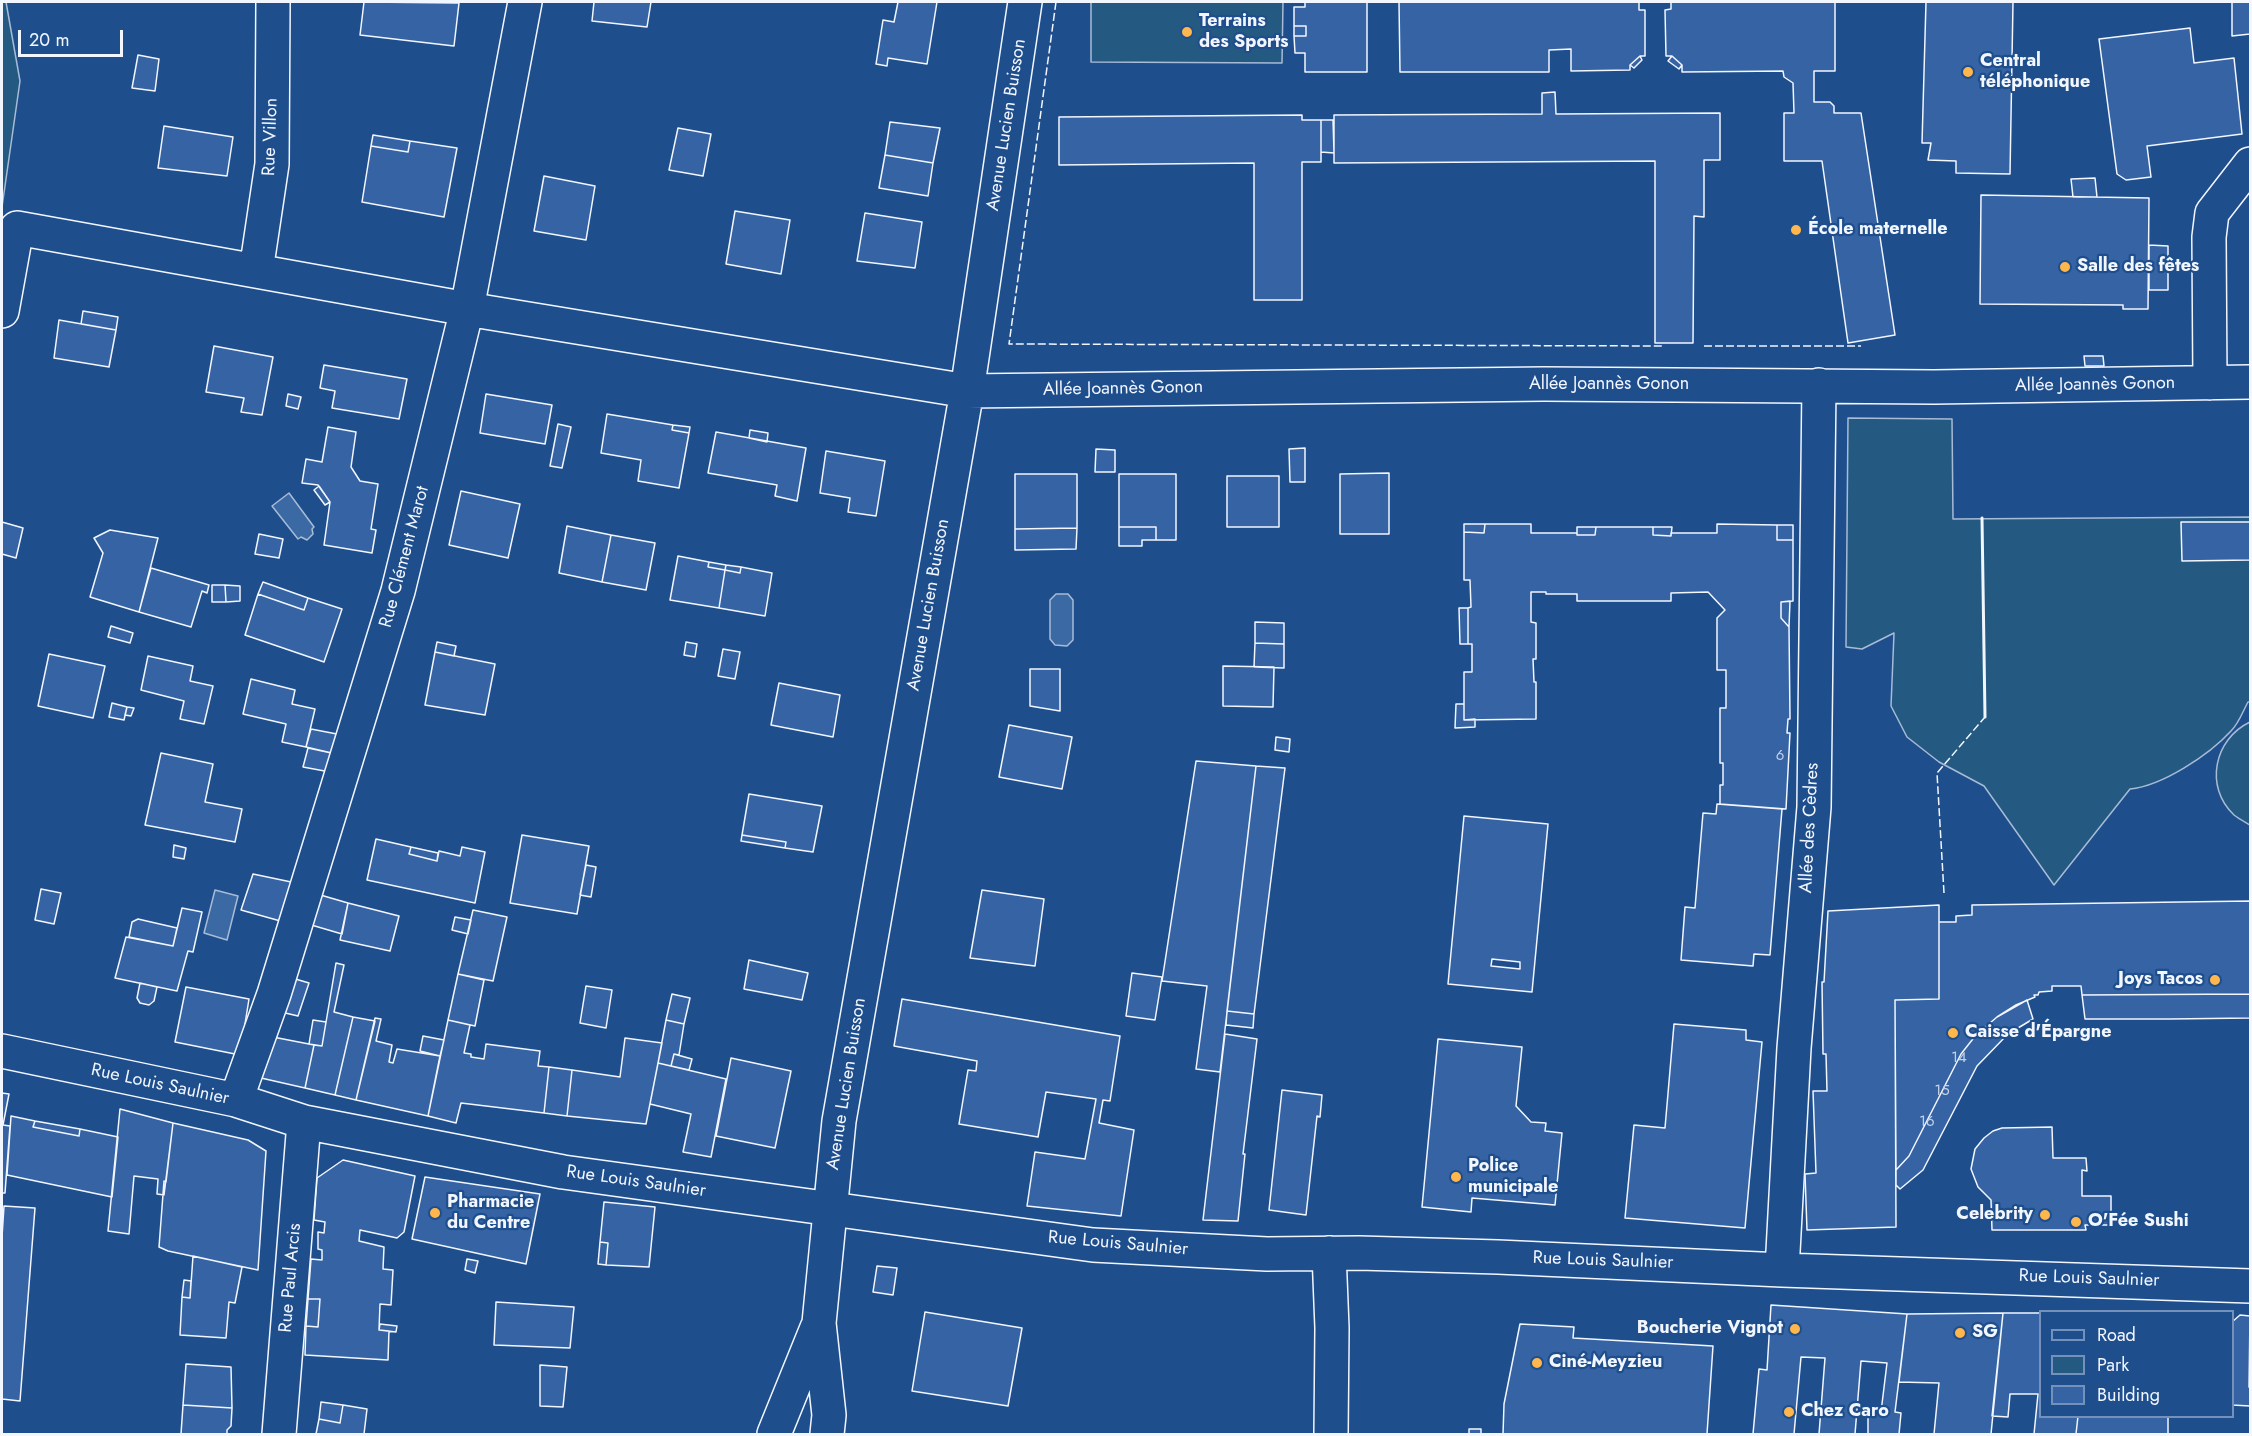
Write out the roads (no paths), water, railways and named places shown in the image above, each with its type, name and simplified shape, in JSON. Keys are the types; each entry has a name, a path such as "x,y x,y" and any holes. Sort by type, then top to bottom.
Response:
{"street":[{"name":"Rue Villon","path":"256,271 272,164 273,2"},
{"name":"Rue Clément Marot","path":"236,1100 274,994 398,591 467,309 525,2"},
{"name":"Avenue Lucien Buisson","path":"819,1323 839,1121 967,391 1025,2"},
{"path":"2210,383 2209,237 2212,213 2250,164"},
{"name":"Allée Joannès Gonon","path":"2,311 17,228 467,309 967,391 1544,384 1819,384 1934,387 2250,382"},
{"name":"Allée des Cèdres","path":"1782,1270 1794,1048 1814,807 1819,384"},
{"name":"Rue Louis Saulnier","path":"2,1052 236,1100 304,1122 563,1172 1093,1245 1267,1254 1487,1256 1782,1270 2250,1286"},
{"name":"Rue Paul Arcis","path":"279,1434 304,1122"},
{"path":"1329,1253 1332,1328 1331,1434"},
{"path":"774,1434 819,1323"},
{"path":"819,1323 828,1415 827,1434"}],"place":[{"name":"Terrains des Sports","path":"1187,32"},
{"name":"Central téléphonique","path":"1968,72"},
{"name":"École maternelle","path":"1796,230"},
{"name":"Salle des fêtes","path":"2065,267"},
{"name":"Joys Tacos","path":"2215,980"},
{"name":"Caisse d'Épargne","path":"1953,1033"},
{"name":"Police municipale","path":"1456,1177"},
{"name":"Pharmacie du Centre","path":"435,1213"},
{"name":"Celebrity","path":"2045,1215"},
{"name":"O'Fée Sushi","path":"2076,1222"},
{"name":"Boucherie Vignot","path":"1795,1329"},
{"name":"SG","path":"1960,1333"},
{"name":"Ciné-Meyzieu","path":"1537,1363"},
{"name":"Chez Caro","path":"1789,1412"}]}
